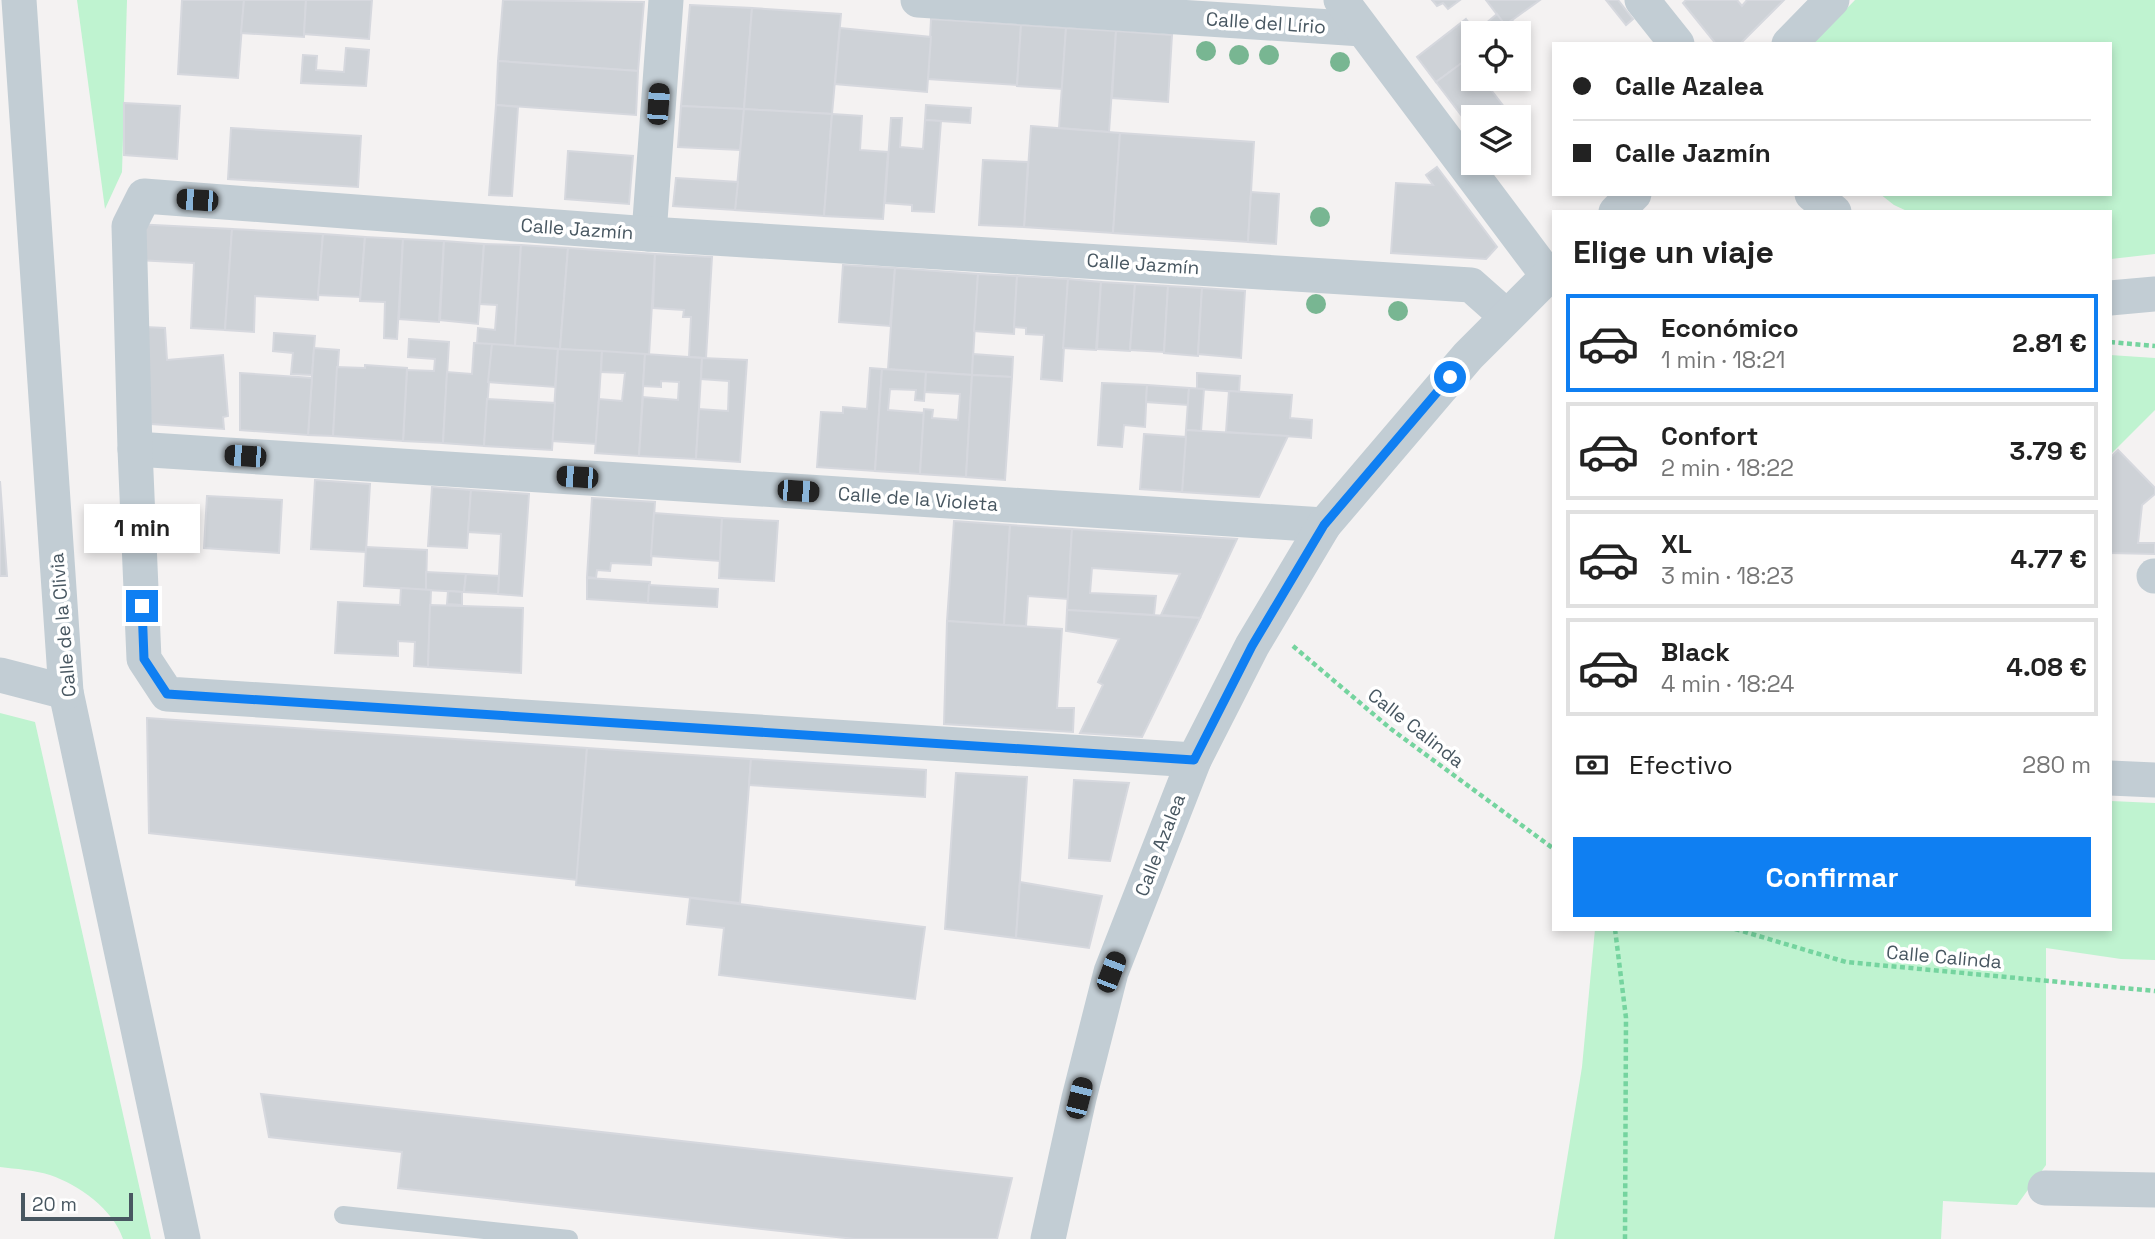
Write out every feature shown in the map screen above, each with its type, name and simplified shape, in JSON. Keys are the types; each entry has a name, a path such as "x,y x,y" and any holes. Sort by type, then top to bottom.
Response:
{"street":[{"name":"Calle de la Clivia","path":"19,0 66,692 183,1239"},
{"path":"649,234 666,0"},
{"name":"Calle del Lírio","path":"918,0 1362,29"},
{"path":"1341,0 1551,273"},
{"path":"1642,0 1675,42"},
{"path":"1791,42 1832,0"},
{"name":"Calle Jazmín","path":"1194,760 167,694 144,659 129,226 144,196 649,234 1471,285 1506,316"},
{"path":"1618,210 1632,196"},
{"path":"1815,196 1832,210"},
{"name":"Calle Azalea","path":"1048,1239 1079,1098 1111,972 1194,760 1266,622 1324,525 1468,355 1551,273"},
{"path":"2112,298 2155,294"},
{"name":"Calle de la Violeta","path":"135,449 1324,525"},
{"path":"0,675 66,692"},
{"path":"2112,778 2155,780"},
{"path":"2045,1188 2155,1190"}],"lane":[{"path":"343,1215 569,1239"}],"path":[{"path":"2112,342 2155,346"},
{"name":"Calle Calinda","path":"1266,622 1391,729 1552,848"},
{"path":"1615,931 1626,1018 1625,1239"},
{"name":"Calle Calinda","path":"1742,931 1846,962 2155,991"}],"green space":[{"path":"77,0 127,0 122,172 105,209"},
{"path":"1855,0 2155,0 2155,254 2112,259 2112,210 1905,210 1883,196 2112,196 2112,42 1814,42"},
{"path":"2112,355 2155,358 2155,410 2112,453"},
{"path":"0,713 35,722 151,1239 123,1239 103,1208 61,1179 38,1172 0,1167"},
{"path":"2112,801 2155,803 2155,960 2121,959 2046,948 2046,1165 2017,1205 1943,1201 1941,1239 1554,1239 1582,1067 1595,931 2112,931"}],"building":[{"path":"182,0 244,0 238,78 178,74"},
{"path":"244,0 306,0 304,37 241,33"},
{"path":"306,0 372,0 369,39 304,34"},
{"path":"503,0 644,2 638,71 498,61"},
{"path":"1432,0 1460,0 1448,9 1443,3 1437,6"},
{"path":"1486,0 1540,0 1511,21 1502,21"},
{"path":"1606,0 1618,0 1633,19 1626,25"},
{"path":"1686,0 1737,0 1742,6 1747,0 1784,0 1742,42 1714,42 1683,3"},
{"path":"690,5 752,8 744,109 681,106"},
{"path":"752,8 841,14 832,114 744,109"},
{"path":"1497,14 1502,21 1489,21"},
{"path":"931,19 1021,25 1017,85 928,79"},
{"path":"1461,23 1461,64 1436,82 1417,57"},
{"path":"1021,25 1066,28 1062,89 1017,86"},
{"path":"840,28 931,37 927,92 835,84"},
{"path":"1066,28 1116,31 1109,132 1059,128"},
{"path":"1116,31 1172,35 1168,102 1112,98"},
{"path":"346,48 369,50 366,86 301,83 303,55 317,56 316,70 344,72"},
{"path":"498,61 638,71 636,115 496,105"},
{"path":"1461,64 1461,91 1492,91 1503,105 1461,105 1461,115 1436,82"},
{"path":"124,103 180,106 177,159 124,155"},
{"path":"496,105 518,107 512,196 489,195"},
{"path":"926,105 971,108 970,123 925,120"},
{"path":"681,106 744,109 740,150 678,147"},
{"path":"744,109 832,114 824,216 735,210"},
{"path":"832,114 862,116 860,150 888,152 883,219 824,216"},
{"path":"891,118 902,118 900,147 923,149 925,120 941,121 934,212 912,211 912,205 885,203"},
{"path":"1031,126 1120,133 1113,233 1024,227"},
{"path":"231,128 361,136 358,187 228,179"},
{"path":"1120,133 1254,142 1248,242 1113,233"},
{"path":"568,151 633,156 629,204 565,199"},
{"path":"983,160 1028,162 1024,227 979,225"},
{"path":"1437,167 1497,247 1486,259 1391,253 1396,183 1433,185 1426,175"},
{"path":"676,178 738,182 735,210 673,206"},
{"path":"1251,192 1279,194 1276,244 1248,242"},
{"path":"134,224 232,229 225,330 191,328 194,263 137,260"},
{"path":"232,229 323,234 318,300 255,296 254,332 225,330"},
{"path":"323,234 365,237 360,297 318,295"},
{"path":"365,237 403,239 397,339 384,338 385,302 360,301"},
{"path":"403,239 444,241 439,322 399,319"},
{"path":"444,241 484,244 478,324 440,320"},
{"path":"484,244 521,245 515,346 477,344 478,328 495,330 497,305 480,304"},
{"path":"521,245 568,248 560,349 515,346"},
{"path":"568,248 655,254 649,355 560,349"},
{"path":"655,254 712,257 706,358 689,357 691,317 683,317 684,310 653,308"},
{"path":"843,265 895,268 890,326 839,322"},
{"path":"895,268 978,274 972,375 888,369"},
{"path":"978,274 1017,276 1014,334 974,331"},
{"path":"1017,276 1068,279 1062,381 1041,379 1044,335 1026,334 1026,328 1014,327"},
{"path":"1068,279 1101,282 1096,350 1063,348"},
{"path":"1101,282 1135,284 1130,351 1097,349"},
{"path":"1135,284 1168,286 1164,352 1130,350"},
{"path":"1168,286 1202,288 1198,356 1164,353"},
{"path":"1202,288 1245,291 1241,358 1198,354"},
{"path":"145,327 165,328 167,360 223,355 228,416 223,417 224,429 151,424"},
{"path":"274,333 315,336 312,375 291,374 293,353 273,351"},
{"path":"409,339 449,342 443,443 403,441 407,370 434,371 435,359 408,357"},
{"path":"474,343 492,344 484,446 443,443 447,372 472,374"},
{"path":"492,344 558,349 555,387 488,382"},
{"path":"314,348 339,350 333,436 308,435"},
{"path":"558,349 602,351 596,444 552,441"},
{"path":"602,351 645,354 639,456 595,453 599,399 622,401 625,373 601,372"},
{"path":"645,354 702,358 696,459 639,456 643,397 678,400 679,382 661,381 661,387 643,386"},
{"path":"973,354 1013,357 1012,377 972,375"},
{"path":"702,358 747,360 740,462 696,459 699,409 728,411 729,381 701,379"},
{"path":"365,365 407,368 403,441 333,436 337,367 365,368"},
{"path":"870,368 882,369 875,471 817,467 821,412 843,413 843,407 867,409"},
{"path":"882,369 926,372 924,401 915,400 916,390 890,389 888,410 924,413 920,474 875,471"},
{"path":"926,372 972,375 966,477 920,474 924,409 933,410 932,418 958,420 960,394 925,392"},
{"path":"240,373 312,378 308,435 240,430"},
{"path":"1197,373 1240,376 1239,392 1197,389"},
{"path":"972,375 1012,377 1005,480 966,477"},
{"path":"1102,383 1147,385 1145,427 1124,425 1122,447 1098,445"},
{"path":"1147,385 1189,388 1188,405 1146,402"},
{"path":"1189,388 1204,389 1201,431 1186,430"},
{"path":"1229,391 1292,395 1290,418 1312,420 1311,438 1226,432"},
{"path":"487,399 555,403 552,450 484,446"},
{"path":"1186,430 1288,436 1259,497 1182,492"},
{"path":"1144,434 1186,437 1182,492 1140,489"},
{"path":"2118,450 2155,488 2155,494 2142,505 2138,543 2155,543 2155,554 2112,553 2112,456"},
{"path":"315,480 370,484 366,552 311,549"},
{"path":"0,481 7,576 0,576"},
{"path":"432,487 471,490 467,548 428,546"},
{"path":"471,490 529,494 522,596 498,594 501,534 468,532"},
{"path":"207,496 282,500 279,553 204,548"},
{"path":"592,498 655,502 651,565 611,563 610,571 597,570 596,578 587,577"},
{"path":"654,513 722,518 720,561 651,556"},
{"path":"722,518 778,521 774,581 719,578"},
{"path":"954,521 1010,525 1004,625 947,621"},
{"path":"1010,525 1072,529 1068,599 1028,596 1026,626 1004,625"},
{"path":"1072,529 1237,539 1200,618 1161,615 1180,574 1092,568 1090,593 1156,596 1154,615 1067,610"},
{"path":"366,547 427,550 426,590 364,586"},
{"path":"426,572 466,574 464,592 426,590"},
{"path":"466,574 499,576 498,594 464,592"},
{"path":"587,578 650,582 648,603 587,599"},
{"path":"649,585 718,589 717,607 648,603"},
{"path":"401,588 431,590 428,667 414,666 415,642 398,641 398,656 335,653 338,602 400,605"},
{"path":"448,591 462,592 462,605 447,604"},
{"path":"430,605 523,608 521,673 428,667"},
{"path":"1067,610 1200,618 1142,737 1080,733 1103,685 1098,682 1119,639 1066,631"},
{"path":"947,621 1062,629 1057,708 1074,708 1073,732 944,724"},
{"path":"147,718 587,748 577,880 149,833"},
{"path":"587,748 751,759 740,903 576,885"},
{"path":"751,759 926,770 925,797 749,785"},
{"path":"956,773 1027,777 1016,938 945,929"},
{"path":"1074,780 1129,783 1110,861 1069,858"},
{"path":"1020,882 1102,896 1089,948 1016,938"},
{"path":"690,898 925,927 915,999 719,975 724,928 687,924"},
{"path":"261,1094 1012,1178 997,1239 855,1239 771,1230 398,1188 402,1152 269,1137"}],"route":[{"path":"142,606 144,659 167,694 1194,760 1252,646 1324,525 1450,377"}]}
